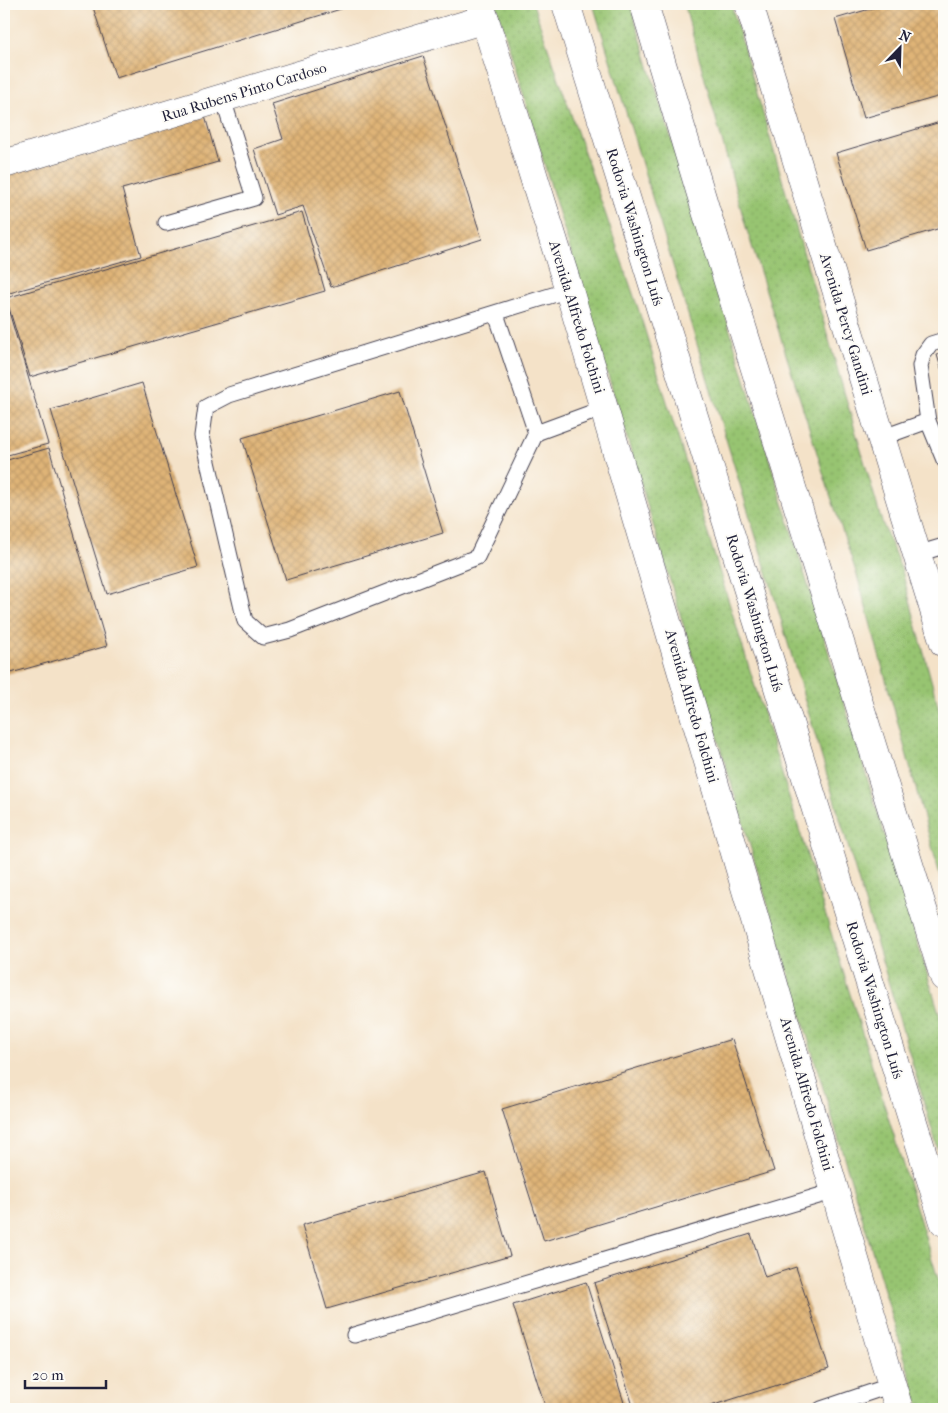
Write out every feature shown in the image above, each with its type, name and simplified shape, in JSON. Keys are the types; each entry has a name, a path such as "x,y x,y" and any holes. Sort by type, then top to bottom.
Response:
{"main road":[{"name":"Rodovia Washington Luís","path":"566,4 944,1222"},
{"path":"644,4 706,211 944,977"},
{"name":"Avenida Percy Gandini","path":"749,4 944,643"},
{"name":"Rua Rubens Pinto Cardoso","path":"4,164 223,99 483,11"},
{"name":"Avenida Alfredo Folchini","path":"483,11 569,290 896,1397"}],"lane":[{"path":"166,223 254,198 223,99"},
{"path":"496,314 536,433 477,557 290,630 263,637 245,621 202,436 206,407 229,396 569,290"},
{"path":"944,340 931,344 922,355 920,366 928,421 944,460"},
{"path":"536,433 604,408"},
{"path":"881,438 928,421"},
{"path":"917,554 944,546"},
{"path":"354,1335 835,1191"},
{"path":"821,1409 896,1397"}],"green space":[{"path":"496,4 533,4 638,308 944,1298 944,1409 920,1409"},
{"path":"593,4 630,4 944,1029 944,1170 771,586"},
{"path":"684,4 731,4 882,522 902,571 944,728 944,890 857,575 746,227"}],"building":[{"path":"92,4 357,4 116,78"},
{"path":"887,4 944,4 944,95 864,118 835,19"},
{"path":"423,56 482,239 331,287 303,206 275,215 254,149 283,139 272,104"},
{"path":"205,116 218,162 122,189 141,256 6,294 4,287 4,173"},
{"path":"944,121 944,227 866,250 836,153"},
{"path":"302,212 325,291 30,377 6,298"},
{"path":"9,312 48,444 4,456 4,313"},
{"path":"944,353 944,378 937,355"},
{"path":"142,383 198,567 107,594 51,410"},
{"path":"400,391 443,533 286,580 242,438"},
{"path":"49,448 107,646 4,675 4,461"},
{"path":"732,1039 774,1171 544,1241 502,1109"},
{"path":"486,1172 510,1256 327,1309 302,1225"},
{"path":"751,1234 765,1277 796,1267 829,1369 701,1409 634,1409 594,1283"},
{"path":"586,1282 626,1409 546,1409 513,1305"}]}
